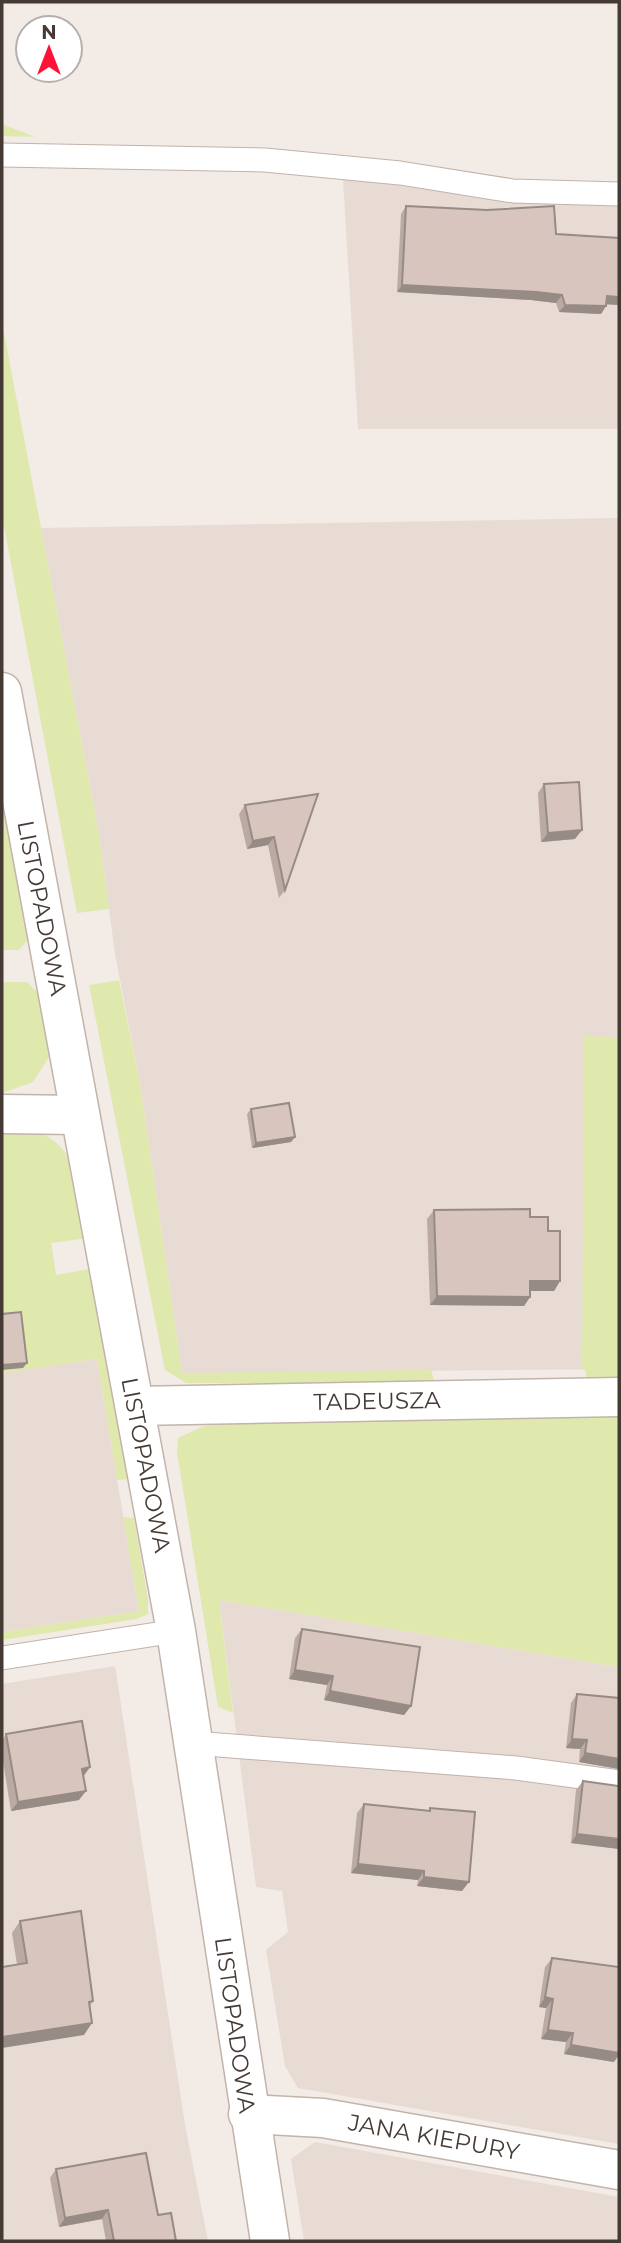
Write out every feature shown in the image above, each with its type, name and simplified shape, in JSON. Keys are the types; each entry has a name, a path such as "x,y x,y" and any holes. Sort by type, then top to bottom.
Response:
{"street":[{"name":"LISTOPADOWA","path":"2,692 176,1631 248,2113 270,2241"},
{"path":"2,1114 80,1115"},
{"name":"TADEUSZA","path":"135,1406 619,1397"},
{"name":"JANA KIEPURY","path":"248,2113 323,2118 619,2170"}],"lane":[{"path":"2,155 265,160 400,173 513,191 619,194"},
{"path":"2,1658 176,1631"},
{"path":"193,1743 516,1768 619,1782"}],"shaded area":[{"path":"343,179 550,203 619,206 619,429 358,429"},
{"path":"619,518 619,1369 182,1373 140,1083 115,954 99,834 41,528"},
{"path":"2,1178 42,1179 68,1363 97,1359 139,1611 2,1632"},
{"path":"219,1600 619,1667 619,2144 298,2088 285,2066 266,1950 288,1932 282,1891 256,1887"},
{"path":"115,1666 185,2125 208,2241 2,2241 2,1684"},
{"path":"315,2142 619,2197 619,2241 304,2241 291,2159"}],"green space":[{"path":"2,124 35,137 2,136"},
{"path":"2,322 99,834 109,909 77,913 2,516"},
{"path":"2,778 30,938 19,950 2,950"},
{"path":"119,980 140,1083 182,1373 431,1370 435,1383 186,1383 165,1370 89,985"},
{"path":"2,982 27,982 40,995 51,1054 33,1082 2,1093"},
{"path":"584,1036 619,1037 619,1384 587,1381 585,1370 582,1370"},
{"path":"29,1128 59,1146 69,1158 75,1172 88,1238 51,1243 56,1275 89,1269 99,1284 132,1479 117,1480 97,1359 2,1373 2,1129"},
{"path":"619,1414 619,1667 219,1600 233,1713 218,1707 177,1452 178,1438 204,1426 323,1416"},
{"path":"123,1517 134,1518 148,1599 148,1614 137,1619 2,1640 2,1632 139,1611"}],"building":[{"path":"406,206 487,210 554,206 556,234 619,238 619,297 607,296 606,306 565,305 562,295 402,285"},
{"path":"579,782 582,830 548,833 544,784"},
{"path":"318,794 285,890 274,837 253,841 245,805"},
{"path":"289,1103 295,1137 256,1143 251,1109"},
{"path":"530,1209 530,1217 548,1217 548,1231 560,1231 560,1281 530,1281 530,1297 437,1296 434,1210"},
{"path":"21,1312 27,1363 2,1365 2,1314"},
{"path":"302,1629 420,1647 411,1706 330,1691 333,1676 295,1670"},
{"path":"577,1694 619,1698 619,1759 585,1753 587,1740 572,1739"},
{"path":"82,1721 90,1767 82,1769 86,1791 18,1802 6,1734"},
{"path":"583,1781 619,1786 619,1839 577,1834"},
{"path":"364,1804 430,1811 430,1808 475,1812 469,1882 424,1877 424,1871 358,1864"},
{"path":"81,1911 93,2001 89,2002 92,2023 2,2037 2,1967 27,1963 20,1921"},
{"path":"552,1958 619,1967 619,2053 571,2045 573,2033 548,2030 553,1999 545,1997"},
{"path":"146,2153 158,2215 171,2213 176,2241 114,2241 108,2210 65,2218 56,2169"}]}
